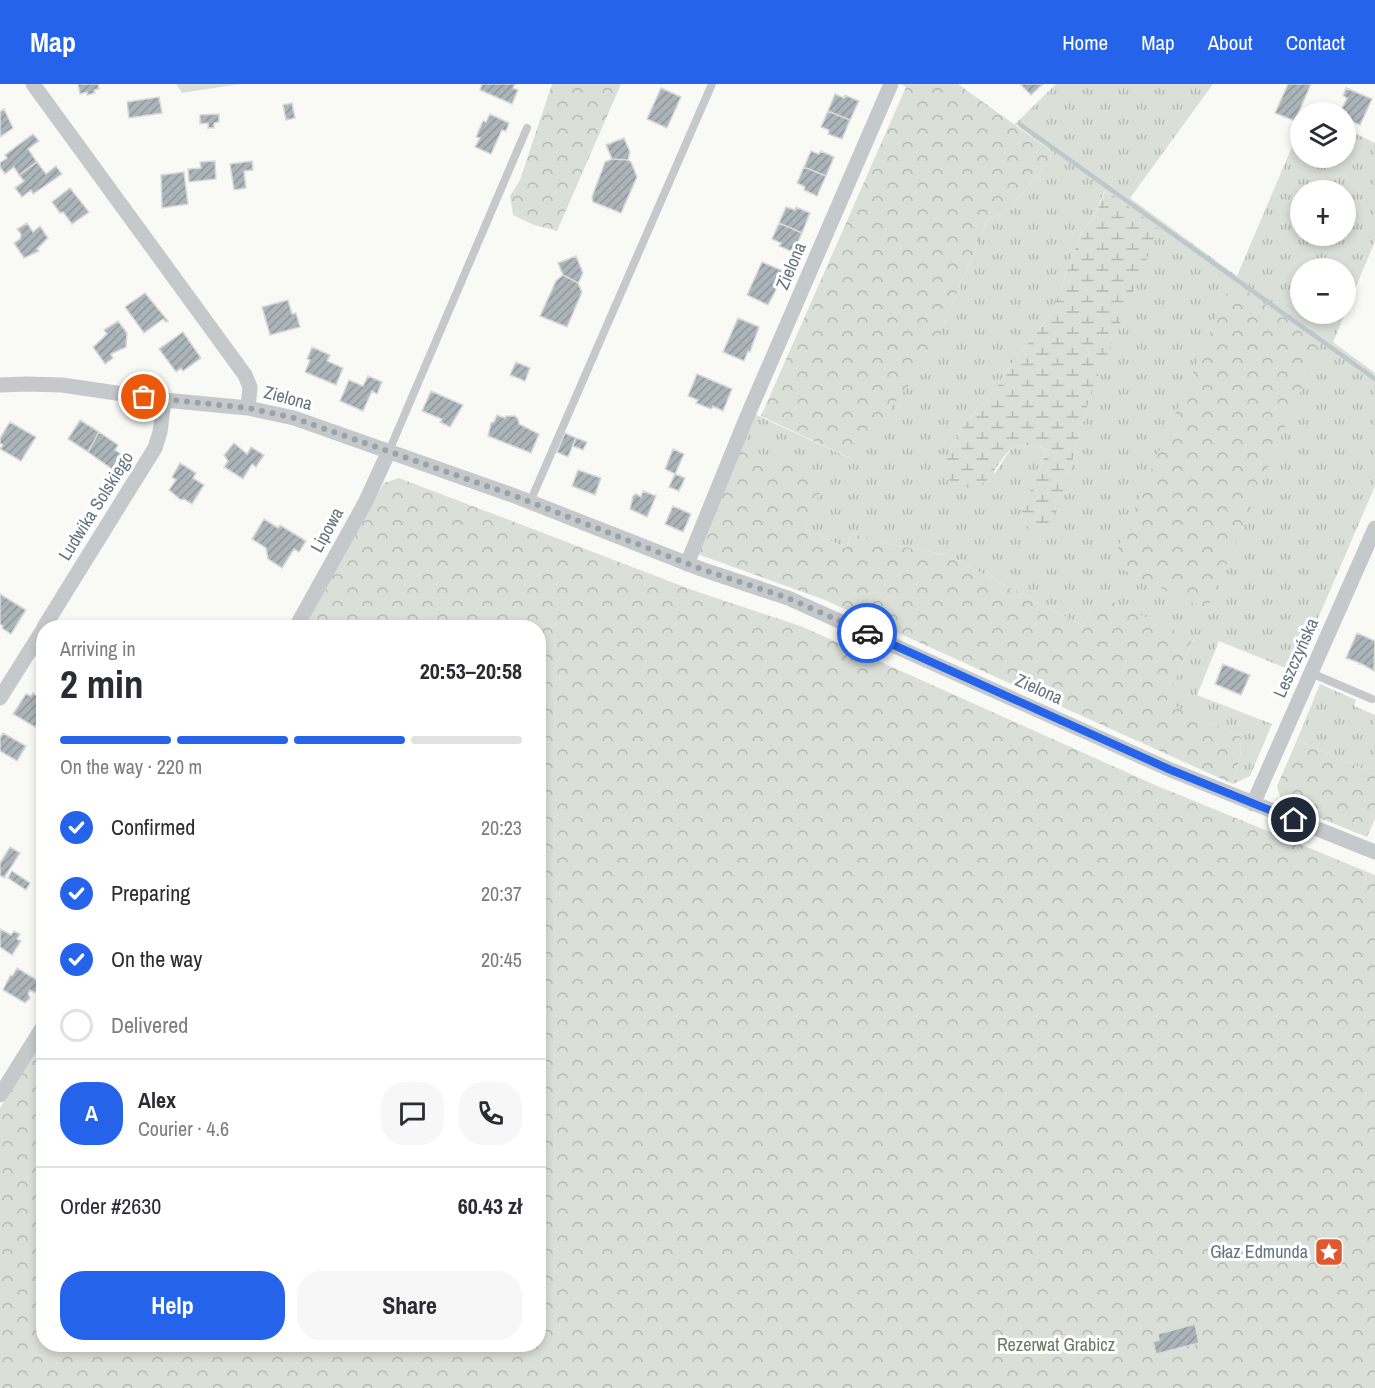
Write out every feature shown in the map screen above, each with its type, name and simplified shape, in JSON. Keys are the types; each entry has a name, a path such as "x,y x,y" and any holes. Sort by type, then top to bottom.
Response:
{"street":[{"name":"Zielona","path":"33,84 245,375 250,387 248,408 294,418 389,451 530,502 687,564 797,602 1171,770 1375,852"},
{"name":"Zielona","path":"687,564 746,419 891,84"},
{"path":"0,385 62,385 164,400 248,408"},
{"name":"Ludwika Solskiego","path":"49,620 155,447 162,422 164,400"},
{"name":"Lipowa","path":"300,620 365,503 389,451"},
{"name":"Leszczyńska","path":"1253,804 1375,528"},
{"name":"Ludwika Solskiego","path":"0,698 36,641"},
{"path":"0,1095 36,1038"}],"lane":[{"path":"530,502 712,84"},
{"path":"389,451 527,128"},
{"path":"1311,673 1372,699"}],"green space":[{"path":"176,84 240,84 182,93"},
{"path":"552,84 621,84 557,231 534,225 513,215 510,196 520,180"},
{"path":"901,84 958,84 1054,153 1009,210 988,219 926,362 852,459 761,416 906,87"},
{"path":"1056,84 1213,84 1130,198 1237,276 1290,151 1290,168 1356,168 1356,134 1375,143 1375,241 1356,287 1356,258 1290,258 1290,324 1341,324 1333,342 1375,373 1375,486 1295,672 1219,641 1197,695 1272,724 1250,776 1233,784 1240,758 1241,737 1165,702 1193,640 1098,596 1083,626 947,555 888,544 852,533 846,548 804,528 821,488 740,446 754,414 852,459 944,324 988,219 1009,210 1054,153 1015,124","holes":["1105,190 1091,393 1069,473 1018,520 1047,451 1029,445 1011,449 995,473 949,450 966,422 998,386 1004,374 1052,313 1081,233 1093,219"]},
{"path":"1106,190 1159,229 1091,393 1069,473 1047,535 1029,530 1018,520 1047,451 1029,445 1011,449 988,479 975,487 952,485 946,463 949,450 966,422 998,386 1004,374 1052,313 1081,233 1093,219"},
{"path":"1232,281 1290,321 1290,324 1294,324 1321,343 1207,610 1111,564"},
{"path":"740,446 797,469 822,488 804,528 846,548 852,533 888,544 947,555 1083,626 1098,595 1193,639 1166,702 1241,737 1240,758 1233,784 825,600 695,553"},
{"name":"Rezerwat Grabicz","path":"399,478 695,591 803,627 1155,785 1375,875 1375,1388 0,1388 0,1108 36,1049 36,1352 546,1352 546,620 300,620 384,483"},
{"path":"1320,684 1356,700 1354,706 1375,715 1375,774 1297,740"},
{"path":"1297,740 1375,774 1375,819 1367,837 1282,803 1277,786"}],"building":[{"path":"78,84 98,84 99,89 94,90 95,93 80,94"},
{"path":"482,84 515,84 513,88 518,90 512,104 480,90"},
{"path":"1020,84 1043,84 1031,95"},
{"path":"1288,84 1311,84 1303,102 1290,102 1290,119 1275,113"},
{"path":"661,88 681,97 667,128 647,119"},
{"path":"1346,88 1372,99 1360,125 1356,123 1356,102 1345,102 1347,98 1343,96"},
{"path":"835,94 844,98 845,95 859,101 850,120 828,111"},
{"path":"159,97 162,113 129,118 127,102"},
{"path":"292,103 295,118 286,120 283,105"},
{"path":"4,109 13,128 0,137 0,112"},
{"path":"828,111 850,120 842,139 828,134 829,130 821,127"},
{"path":"219,114 219,122 214,123 214,128 208,128 208,123 200,124 200,115"},
{"path":"490,114 509,123 506,131 502,130 491,154 475,147 480,138 476,137 483,121 486,122"},
{"path":"33,134 39,141 28,149 37,162 19,175 14,167 5,174 0,163 7,158 5,155"},
{"path":"624,138 630,152 628,160 612,159 606,145"},
{"path":"811,151 819,154 821,151 834,157 826,176 804,167"},
{"path":"612,159 631,162 637,177 621,213 593,202 592,197 605,162"},
{"path":"215,161 216,179 189,182 188,169 201,168 200,162"},
{"path":"252,161 253,170 244,171 246,188 234,190 230,164"},
{"path":"37,162 46,174 56,166 62,174 33,194 31,190 22,197 15,188 24,181 19,175"},
{"path":"804,167 826,176 817,196 804,190 805,187 797,183"},
{"path":"184,172 188,204 162,208 161,175"},
{"path":"70,188 89,212 72,224 52,202"},
{"path":"786,207 795,210 796,207 810,213 802,233 779,223"},
{"path":"27,223 33,232 40,226 48,238 37,249 39,251 24,258 14,243 20,239 21,234 17,229"},
{"path":"779,223 802,233 793,252 779,246 781,243 772,239"},
{"path":"576,256 583,273 578,283 563,275 558,263"},
{"path":"762,262 783,271 768,305 747,295"},
{"path":"563,275 578,283 582,292 567,327 540,316 556,281"},
{"path":"145,293 168,321 163,319 144,333 125,307"},
{"path":"288,300 292,314 296,313 300,327 270,335 262,307"},
{"path":"738,318 759,327 750,352 748,351 744,361 723,352"},
{"path":"118,321 127,333 126,347 111,354 113,358 105,364 93,347 107,334 104,330"},
{"path":"183,332 201,358 183,371 181,368 176,372 159,349"},
{"path":"312,347 330,355 327,361 343,368 336,385 305,372"},
{"path":"516,362 530,368 525,381 510,375"},
{"path":"697,374 732,389 723,411 713,406 711,409 696,403 698,400 688,396"},
{"path":"368,376 382,382 377,394 372,391 363,411 340,401 349,380 363,386"},
{"path":"431,391 463,405 450,427 440,422 442,419 422,411"},
{"path":"497,415 505,418 515,416 519,424 539,434 531,453 488,436 491,423"},
{"path":"80,420 99,432 88,452 68,439"},
{"path":"10,422 36,437 21,461 0,449 3,445 0,443 0,438"},
{"path":"99,432 118,445 115,450 121,454 112,469 88,452"},
{"path":"565,433 576,438 568,457 557,452"},
{"path":"576,438 587,442 583,450 573,446"},
{"path":"234,443 247,454 251,447 264,455 256,467 252,464 243,479 224,467 228,461 224,455"},
{"path":"673,449 684,454 675,474 665,469"},
{"path":"180,463 196,473 193,478 204,485 192,504 184,499 181,500 169,490 176,480 172,477"},
{"path":"578,470 601,478 595,495 572,486"},
{"path":"675,474 685,478 679,491 669,487"},
{"path":"643,491 656,496 647,517 630,509 633,496 636,494 641,497"},
{"path":"673,506 691,514 683,532 665,524"},
{"path":"264,519 278,528 280,525 306,541 299,552 294,549 282,568 268,559 266,548 252,539"},
{"path":"0,594 26,610 11,634 0,624"},
{"path":"1357,633 1375,641 1374,671 1346,658"},
{"path":"1223,664 1250,675 1241,695 1215,684"},
{"path":"33,693 36,695 35,727 13,714 26,694 31,696"},
{"path":"3,733 26,746 17,761 0,751 0,738"},
{"path":"10,847 20,853 4,878 0,875 0,863"},
{"path":"12,871 30,883 26,890 8,878"},
{"path":"0,929 11,935 14,931 20,934 17,939 21,941 12,955 0,947"},
{"path":"17,968 36,979 36,992 30,990 28,993 30,998 25,1003 3,990 10,976"},
{"path":"1195,1324 1199,1343 1156,1354 1153,1342 1159,1340 1158,1334"}],"waterway":[{"path":"1021,125 1375,379"}],"way so far":[{"path":"144,397 248,408 294,418 515,496 701,569 788,598 867,633"}],"place":[{"name":"Głaz Edmunda","path":"1329,1252"}],"route":[{"path":"867,633 1171,770 1294,820"}]}
